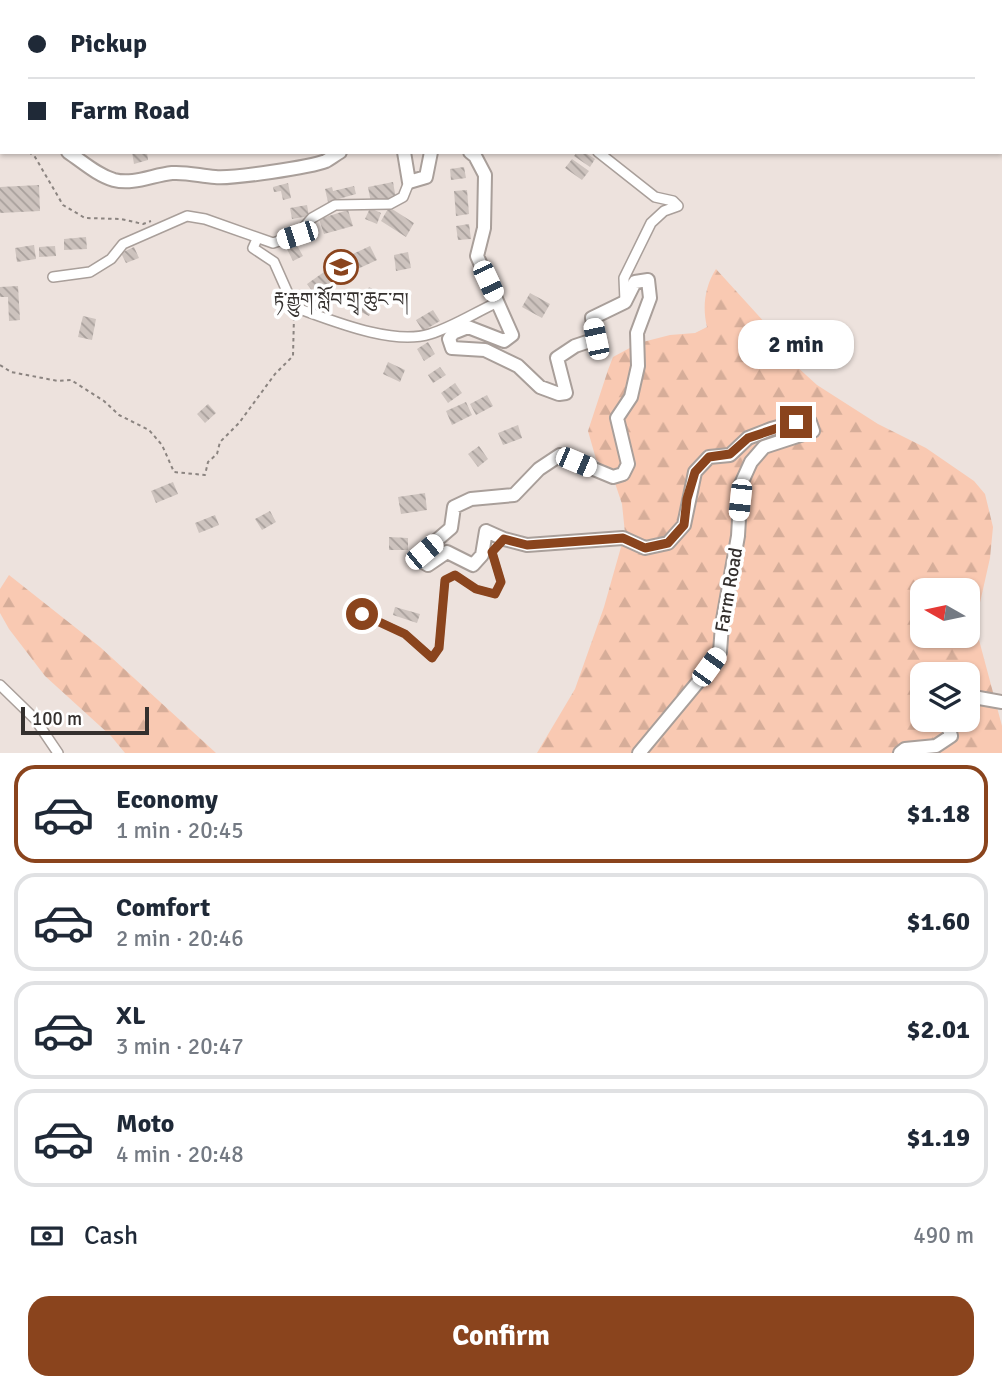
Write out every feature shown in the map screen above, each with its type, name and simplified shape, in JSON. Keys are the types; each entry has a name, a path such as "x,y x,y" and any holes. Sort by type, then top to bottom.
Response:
{"street":[{"path":"71,154 100,175 117,180 138,180 171,173 191,173 216,178 238,176 313,164 337,154"},
{"path":"53,277 90,272 111,259 123,244 187,216 205,219 273,243 297,235 312,218 335,205 390,204 403,197 409,183 404,154"},
{"path":"409,183 426,177 431,154"},
{"name":"Farm Road","path":"472,154 485,175 484,228 477,256 512,335 504,341 468,327 453,332 449,339 452,348 485,350 518,366 540,387 559,394 566,393 557,358 575,346 596,339 592,318 625,302 635,282 648,280 650,299 636,333 638,366 631,397 617,418 628,464 624,474 613,477 561,455 539,469 514,495 471,499 454,508 451,528 424,552 423,562 428,565 447,552 473,565 481,555 486,531 527,545 623,538 645,548 668,543 684,525 687,499 695,472 709,457 730,454 748,438 796,422 810,422 813,431 764,447 751,462 741,485 738,536 722,625 720,652 639,753"},
{"path":"601,154 655,197 673,201 678,206 664,211 651,223 624,278 625,302"},
{"path":"257,239 253,248 274,262 294,307 390,336 428,335 498,302"},
{"path":"0,685 35,719 58,753"},
{"path":"980,698 1002,702"},
{"path":"900,753 905,749 936,746 951,736 950,732"}],"lane":[{"path":"362,614 405,634 432,658 439,648 445,580 455,575 476,589 495,594 501,582 492,552 504,539"}],"path":[{"path":"31,154 62,205 85,218 121,219 143,224 156,220"},
{"path":"0,365 11,372 58,381 71,380 104,401 119,415 149,430 162,444 174,472 205,475 208,463 217,454 220,442 239,423 275,374 293,356 294,307"}],"green space":[{"path":"716,269 767,325 795,365 817,385 878,424 926,448 974,481 985,494 993,527 990,558 980,603 980,578 910,578 910,648 980,648 980,644 1002,726 1002,753 537,753 575,689 604,607 625,533 622,504 613,477 596,459 588,431 608,370 613,357 639,343 670,335 695,333 707,327 705,312 709,282"},
{"path":"9,575 100,647 216,753 125,753 111,736 45,676 9,629 0,613 0,589"}],"building":[{"path":"132,154 147,154 148,160 134,164"},
{"path":"587,154 595,159 590,167 574,156"},
{"path":"572,159 589,171 582,180 565,168"},
{"path":"464,167 466,178 451,180 450,169"},
{"path":"393,182 396,199 371,203 368,187"},
{"path":"288,183 291,198 283,200 281,191 274,192 273,187"},
{"path":"39,185 40,211 0,213 0,187"},
{"path":"354,186 356,194 328,202 325,189 332,187 333,191"},
{"path":"467,190 469,214 456,216 454,191"},
{"path":"307,205 309,216 292,219 290,208"},
{"path":"389,207 414,223 406,237 381,221"},
{"path":"370,208 381,213 377,224 365,219"},
{"path":"348,210 353,226 324,234 319,219"},
{"path":"469,224 471,239 458,240 456,226"},
{"path":"86,237 87,249 64,250 64,239"},
{"path":"295,242 303,256 293,261 286,247"},
{"path":"34,245 36,259 17,262 15,248"},
{"path":"55,246 56,256 39,257 39,247"},
{"path":"370,246 377,260 349,273 342,259"},
{"path":"134,247 139,258 126,263 121,253"},
{"path":"408,252 411,268 396,271 394,255"},
{"path":"331,267 340,279 316,296 307,284"},
{"path":"18,286 20,320 9,321 8,297 0,297 0,287"},
{"path":"369,287 381,294 369,316 357,310"},
{"path":"530,293 550,304 542,318 522,307"},
{"path":"433,310 440,321 423,331 416,320"},
{"path":"83,316 96,319 92,340 78,337"},
{"path":"428,342 435,354 424,361 417,349"},
{"path":"388,362 405,370 400,382 383,374"},
{"path":"440,367 446,375 433,383 428,375"},
{"path":"455,383 462,393 448,403 441,393"},
{"path":"487,395 493,406 476,415 470,404"},
{"path":"466,402 472,415 452,425 446,411"},
{"path":"208,404 216,413 205,423 197,414"},
{"path":"518,425 522,438 503,445 498,433"},
{"path":"479,446 488,459 478,467 468,454"},
{"path":"173,482 178,494 156,503 151,491"},
{"path":"425,493 427,510 401,514 398,497"},
{"path":"270,511 276,522 262,530 255,519"},
{"path":"215,515 219,525 199,533 195,523"},
{"path":"389,537 408,538 408,550 389,550"},
{"path":"395,607 420,614 417,623 393,615"}],"place":[{"name":"རྟ་རྒྱུག་སློབ་གྲྭ་ཆུང་བ།","path":"341,267"}],"route":[{"path":"362,614 405,634 432,658 439,648 445,580 455,575 476,589 495,594 501,582 492,552 504,539 527,545 623,538 645,548 668,543 684,525 687,499 695,472 709,457 730,454 748,438 796,422"}]}
